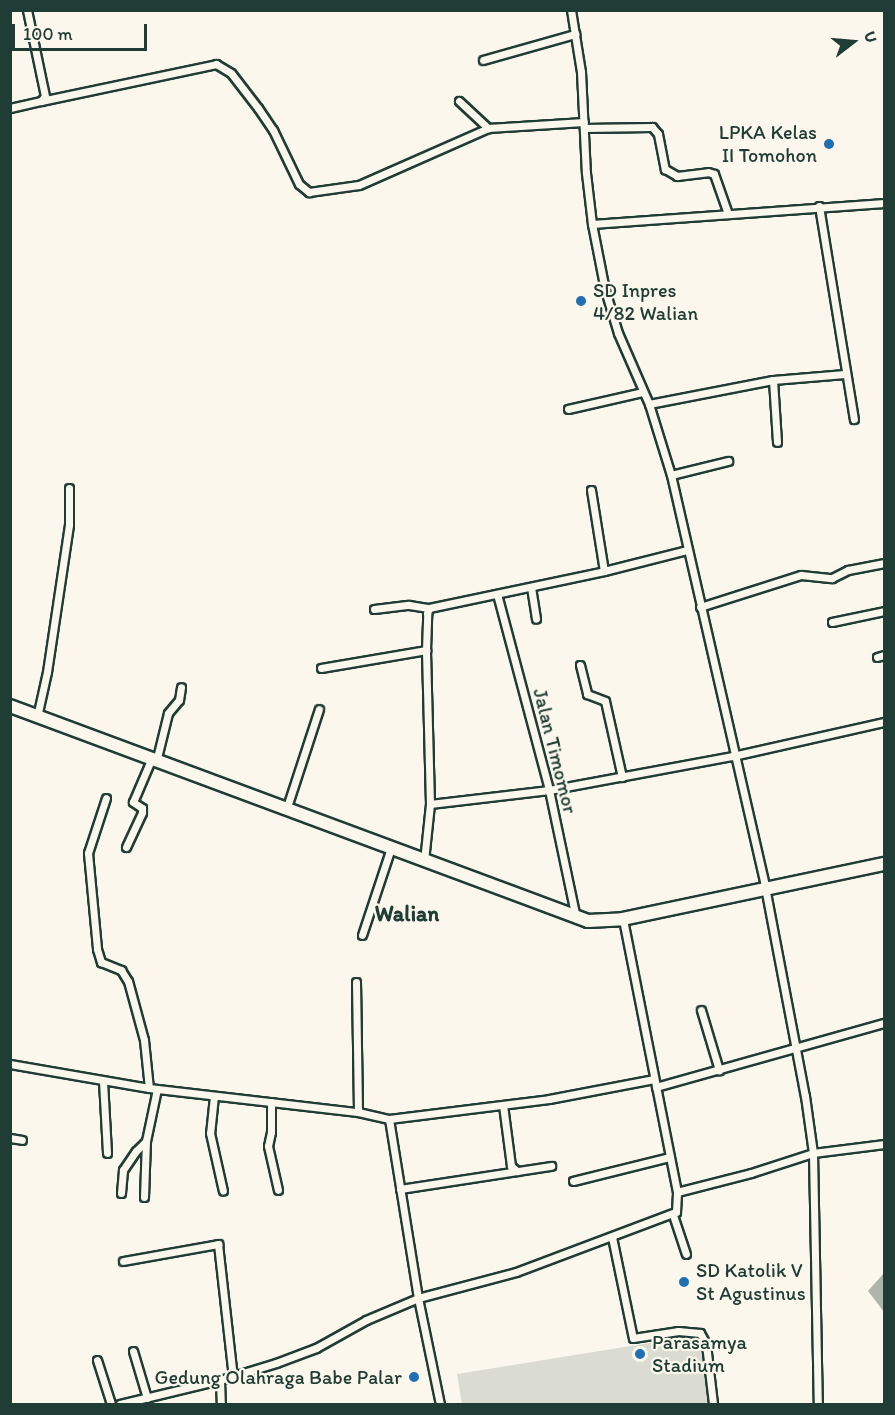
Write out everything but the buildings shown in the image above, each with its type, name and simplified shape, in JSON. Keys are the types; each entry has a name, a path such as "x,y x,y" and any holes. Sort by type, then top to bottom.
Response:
{"highway":[{"path":"10,706 576,918 600,922 623,919 765,887 885,864"}],"street":[{"path":"27,10 45,88 45,96 41,101"},
{"path":"571,10 592,224 604,290 618,333 649,404 670,475 765,887 805,1096 813,1153 818,1404"},
{"path":"483,60 575,34"},
{"path":"10,108 216,64 231,73 258,108 273,130 299,184 309,192 359,185 488,128 584,125 652,127 658,134 665,169 677,176 708,172 714,174 728,214"},
{"path":"459,101 488,128"},
{"path":"592,224 885,202"},
{"path":"819,206 854,419"},
{"path":"649,404 773,380 845,374"},
{"path":"773,380 777,442"},
{"path":"568,409 643,392"},
{"path":"670,475 728,461"},
{"path":"37,717 47,672 69,525 69,488"},
{"path":"591,490 604,571"},
{"path":"374,609 409,605 429,608 604,571 687,550"},
{"path":"700,607 801,575 832,578 848,570 885,563"},
{"path":"531,587 536,619"},
{"name":"Jalan Timomor","path":"496,594 549,790 576,918"},
{"path":"424,861 430,804 426,650 429,608"},
{"path":"832,622 885,611"},
{"path":"321,668 426,650"},
{"path":"580,664 587,694 605,701 622,777"},
{"path":"126,847 142,812 133,802 154,761 168,713 179,700 181,687"},
{"path":"286,810 319,709"},
{"path":"430,804 549,790 622,777 733,756 885,722"},
{"path":"106,798 88,853 97,949 101,962 121,969 129,981 144,1040 149,1088"},
{"path":"362,935 391,848"},
{"path":"120,1404 233,1377 316,1348 366,1320 418,1298 516,1272 673,1215 678,1207 677,1192 623,919"},
{"path":"356,982 358,1112"},
{"path":"702,1010 719,1070"},
{"path":"656,1087 885,1023"},
{"path":"10,1064 149,1088 358,1112 389,1119 549,1099 654,1079"},
{"path":"103,1081 106,1153"},
{"path":"144,1197 146,1141 157,1089"},
{"path":"214,1096 210,1133 222,1191"},
{"path":"271,1102 271,1132 268,1146 278,1190"},
{"path":"503,1105 511,1166 518,1171"},
{"path":"389,1119 418,1298 440,1404"},
{"path":"10,1138 22,1140"},
{"path":"121,1193 123,1170 146,1141"},
{"path":"677,1192 751,1173 813,1153 885,1144"},
{"path":"573,1181 670,1157"},
{"path":"400,1189 551,1166"},
{"path":"673,1215 686,1254"},
{"path":"612,1237 633,1338 678,1331 700,1333 706,1344 713,1404"},
{"path":"123,1261 218,1244 233,1377"},
{"path":"133,1351 147,1398"},
{"path":"97,1360 111,1404"},
{"path":"219,1380 221,1404"}],"shaded area":[{"path":"884,1273 884,1312 868,1291"},
{"name":"Parasamya Stadium","path":"699,1335 709,1404 462,1404 457,1374"}],"place":[{"name":"LPKA Kelas II Tomohon","path":"829,144"},
{"name":"SD Inpres 4/82 Walian","path":"581,301"},
{"name":"SD Katolik V St Agustinus","path":"684,1282"},
{"name":"Parasamya Stadium","path":"640,1354"},
{"name":"Gedung Olahraga Babe Palar","path":"414,1377"}],"district":[{"name":"Walian","path":"407,914"}]}
